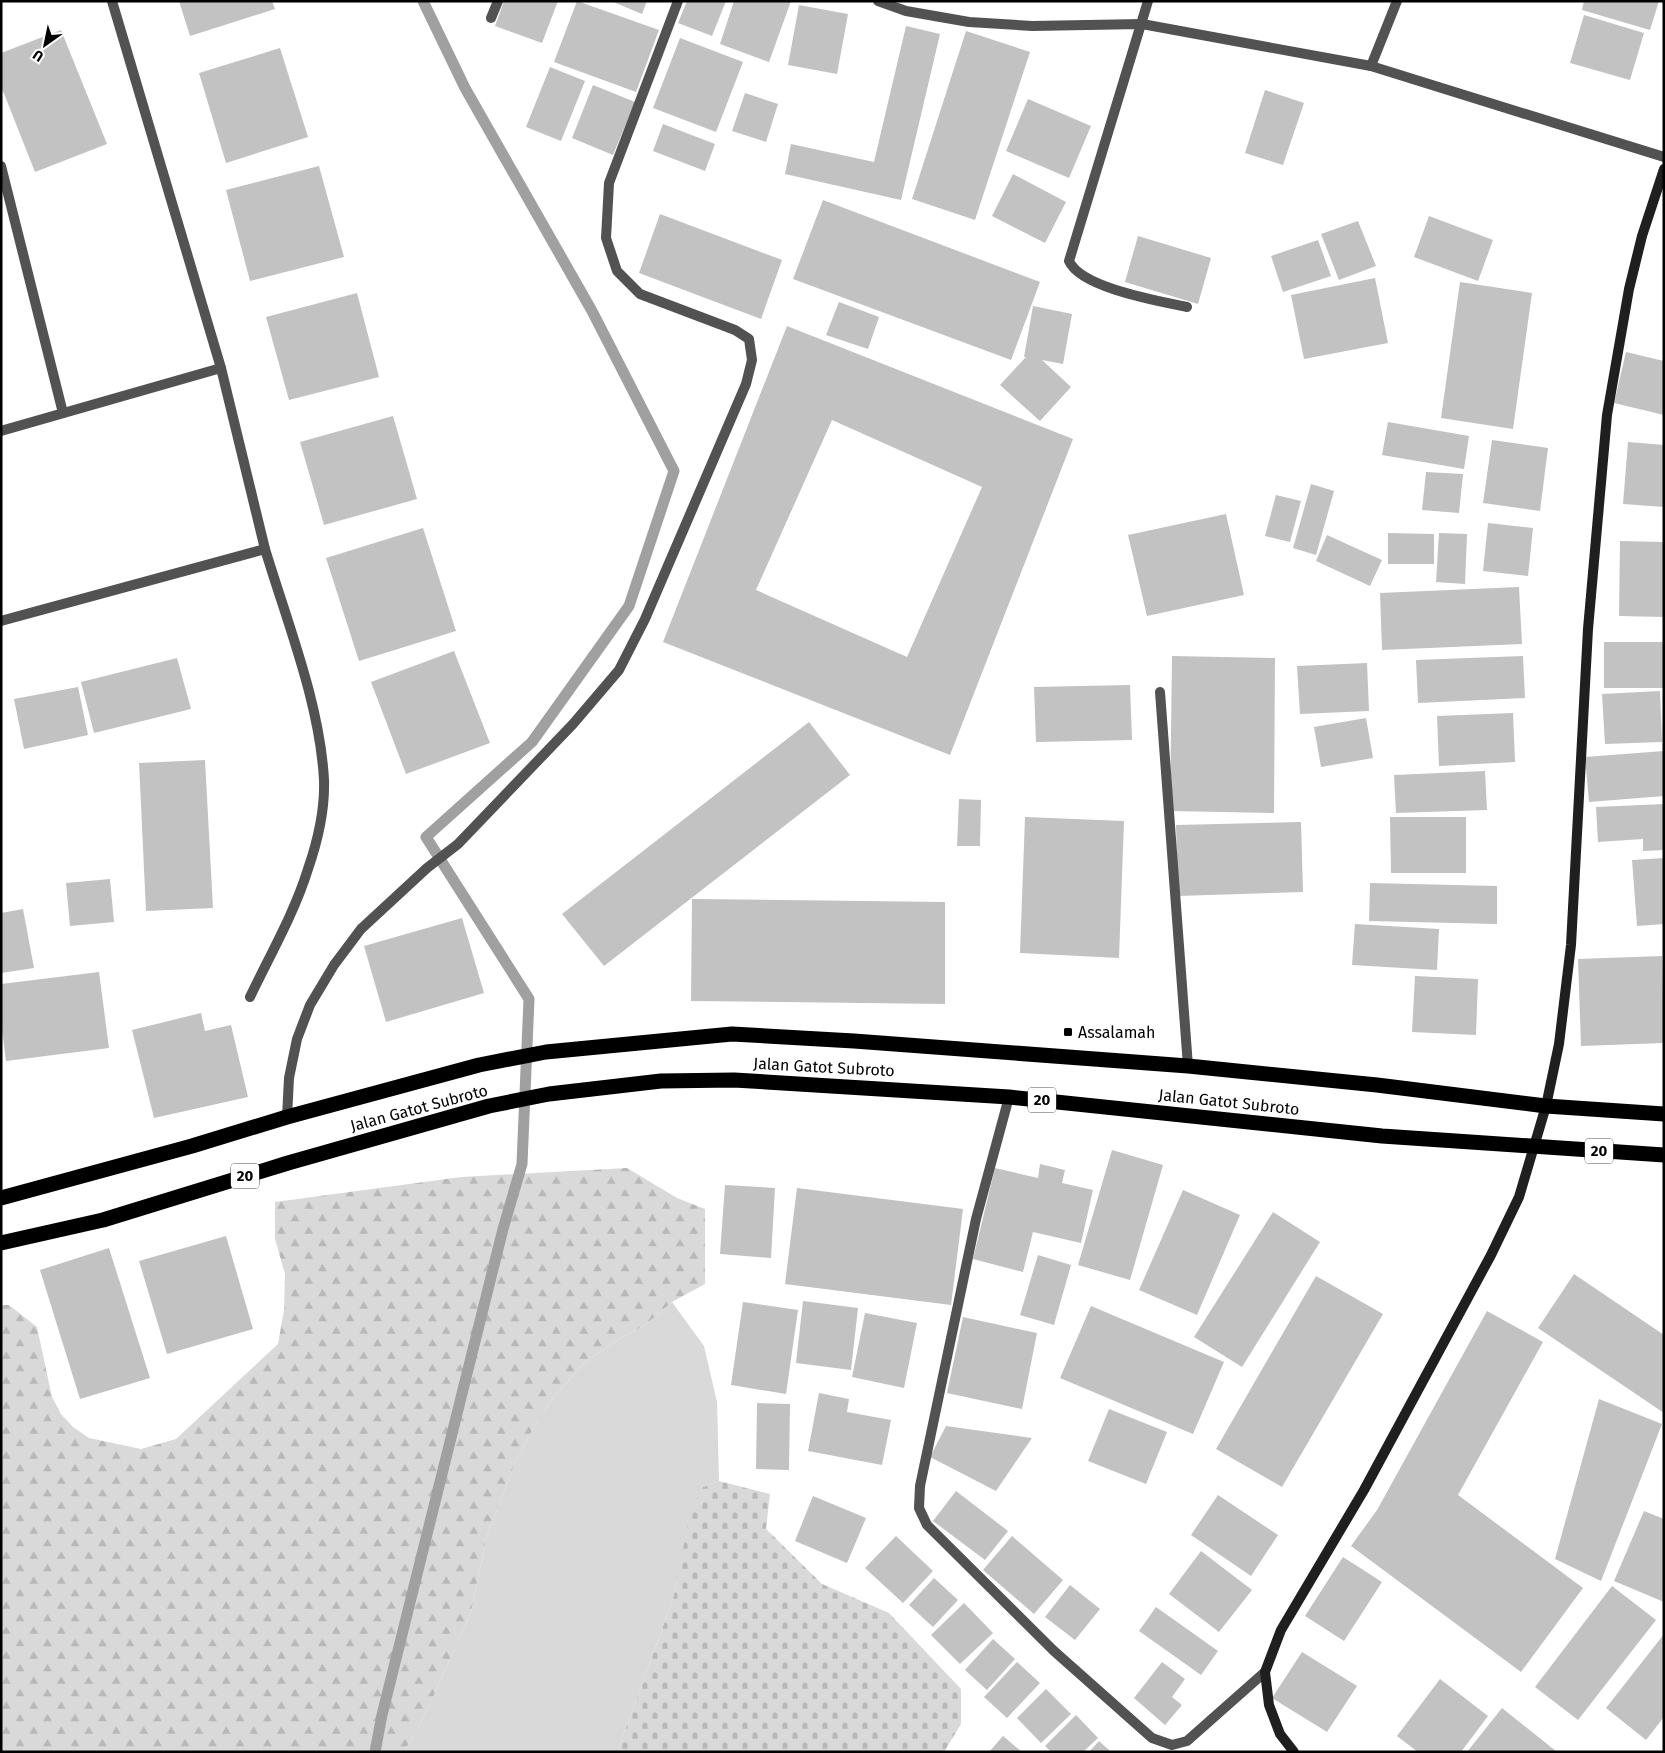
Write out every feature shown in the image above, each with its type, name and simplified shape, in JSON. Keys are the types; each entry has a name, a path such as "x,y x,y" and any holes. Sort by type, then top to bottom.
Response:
{"highway":[{"name":"Jalan Gatot Subroto","path":"1,1198 192,1146 287,1116 479,1065 546,1052 732,1034 854,1041 1188,1066 1377,1085 1546,1106 1664,1114"},
{"name":"Jalan Gatot Subroto","path":"1,1243 103,1220 334,1149 489,1106 549,1094 661,1080 734,1080 1010,1097 1382,1136 1664,1155"}],"street":[{"path":"112,1 221,368 265,549 306,684 320,747 324,782 319,827 308,869 293,910 250,997"},
{"path":"491,18 498,1"},
{"path":"287,1116 289,1078 297,1039 310,1005 334,966 361,929 428,868 458,844 573,724 619,670 645,619 746,384 752,360 749,339 735,330 640,294 617,270 606,238 609,183 678,1"},
{"path":"878,1 906,11 969,22 1032,26 1142,24 1371,66 1664,157"},
{"path":"1148,1 1069,261 1075,270 1114,291 1187,307"},
{"path":"1371,66 1397,1"},
{"path":"1,166 64,414"},
{"path":"1294,1752 1280,1734 1269,1705 1266,1672 1281,1630 1364,1490 1491,1255 1519,1197 1546,1106 1558,1044 1571,946 1588,629 1607,415 1629,289 1642,236 1664,169"},
{"path":"1,431 221,368"},
{"path":"1,621 265,549"},
{"path":"1160,692 1188,1066"},
{"path":"1010,1097 976,1219 920,1486 919,1508 927,1525 1054,1652 1152,1738 1169,1749 1187,1741 1266,1672"}],"green space":[{"path":"627,1168 677,1198 705,1209 705,1284 672,1302 645,1325 614,1342 583,1364 552,1399 515,1463 486,1539 471,1612 425,1715 404,1752 1,1752 1,1305 9,1305 37,1327 52,1397 61,1414 73,1427 89,1438 141,1449 176,1439 278,1344 284,1310 285,1274 275,1239 275,1202 461,1177"},
{"path":"672,1302 704,1346 717,1402 719,1481 703,1487 692,1509 673,1599 617,1752 404,1752 425,1715 471,1612 486,1539 515,1463 533,1429 552,1399 583,1364 614,1342 645,1325"},
{"path":"719,1481 770,1494 766,1529 822,1584 889,1613 961,1689 961,1724 944,1752 617,1752 673,1599 691,1509 703,1487"}],"building":[{"path":"179,1 272,1 275,9 190,36"},
{"path":"504,1 558,1 542,43 495,26"},
{"path":"577,1 659,30 636,92 554,62"},
{"path":"611,1 647,1 642,14"},
{"path":"687,1 726,1 712,36 678,23"},
{"path":"734,1 791,1 769,62 720,44"},
{"path":"1584,1 1659,1 1650,30 1582,10"},
{"path":"799,5 848,14 837,74 788,65"},
{"path":"1584,15 1644,33 1630,80 1570,63"},
{"path":"906,26 940,34 901,200 785,174 791,144 874,162"},
{"path":"61,30 107,144 35,172 1,86 1,53"},
{"path":"966,31 1030,52 975,220 912,199"},
{"path":"680,38 743,62 716,132 653,108"},
{"path":"280,48 308,137 226,163 199,73"},
{"path":"550,67 585,81 561,141 526,127"},
{"path":"593,85 635,102 613,155 572,138"},
{"path":"1265,90 1304,103 1283,165 1245,153"},
{"path":"745,93 778,104 766,142 732,131"},
{"path":"1028,99 1091,126 1069,178 1006,151"},
{"path":"663,124 715,144 705,171 653,151"},
{"path":"319,166 344,257 250,281 226,190"},
{"path":"1013,174 1066,202 1045,243 992,216"},
{"path":"823,200 1040,282 1011,360 793,279"},
{"path":"660,214 782,260 761,319 639,273"},
{"path":"1429,216 1493,240 1478,281 1414,257"},
{"path":"1358,221 1376,266 1339,280 1321,234"},
{"path":"1138,236 1211,258 1198,304 1125,282"},
{"path":"1318,240 1331,276 1283,292 1271,256"},
{"path":"1375,278 1388,343 1304,359 1291,295"},
{"path":"1460,282 1532,293 1513,429 1441,418"},
{"path":"357,293 379,377 289,400 266,317"},
{"path":"839,302 879,317 868,349 826,335"},
{"path":"1033,306 1072,314 1063,364 1042,360 1071,387 1040,421 1000,385 1026,357 1024,357"},
{"path":"787,326 1073,439 950,755 663,642","holes":["832,420 982,487 907,657 756,590"]},
{"path":"1626,352 1664,361 1664,415 1614,403"},
{"path":"393,416 417,499 324,525 300,442"},
{"path":"1388,422 1469,436 1464,469 1382,455"},
{"path":"1492,440 1548,448 1540,511 1483,503"},
{"path":"1628,442 1664,445 1664,507 1623,504"},
{"path":"1426,472 1463,474 1459,513 1422,510"},
{"path":"1311,484 1334,491 1316,555 1293,548"},
{"path":"1276,495 1301,501 1290,542 1265,536"},
{"path":"1226,514 1244,595 1147,616 1128,535"},
{"path":"1488,523 1533,528 1528,576 1483,571"},
{"path":"423,528 456,631 359,661 326,558"},
{"path":"1388,533 1434,534 1434,564 1388,564"},
{"path":"1439,533 1467,534 1465,584 1436,582"},
{"path":"1327,535 1382,560 1370,586 1316,561"},
{"path":"1620,541 1664,542 1664,617 1619,616"},
{"path":"1519,587 1522,644 1382,650 1380,593"},
{"path":"1604,642 1664,642 1664,688 1604,688"},
{"path":"454,651 490,743 406,774 371,682"},
{"path":"1172,656 1275,658 1274,813 1170,811"},
{"path":"1523,656 1525,698 1418,703 1416,660"},
{"path":"177,658 191,709 94,733 81,682"},
{"path":"1367,663 1369,711 1300,714 1297,666"},
{"path":"1130,685 1132,740 1036,742 1034,687"},
{"path":"78,687 88,735 24,749 14,699"},
{"path":"1660,691 1662,742 1605,744 1602,694"},
{"path":"1513,713 1515,762 1439,766 1437,716"},
{"path":"1366,718 1373,758 1321,767 1314,727"},
{"path":"809,722 850,775 604,966 562,914"},
{"path":"1664,751 1664,796 1589,802 1585,757"},
{"path":"205,760 213,908 146,911 139,763"},
{"path":"1485,771 1487,810 1396,813 1394,775"},
{"path":"959,799 981,800 980,846 957,846"},
{"path":"1664,804 1664,850 1643,851 1643,839 1598,842 1596,807"},
{"path":"1025,817 1124,821 1119,958 1020,953"},
{"path":"1390,817 1466,817 1466,873 1391,873"},
{"path":"1301,822 1303,892 1178,896 1176,825"},
{"path":"1664,858 1664,924 1637,926 1632,860"},
{"path":"110,879 114,922 70,926 66,883"},
{"path":"1370,883 1497,886 1497,924 1369,921"},
{"path":"692,899 945,902 945,1004 691,1001"},
{"path":"23,909 34,968 1,973 1,913"},
{"path":"462,918 484,993 386,1022 364,946"},
{"path":"1355,924 1439,929 1437,970 1352,965"},
{"path":"1662,956 1664,1043 1581,1046 1578,959"},
{"path":"99,972 109,1048 6,1061 1,1021 1,984"},
{"path":"1415,976 1478,979 1476,1035 1412,1032"},
{"path":"201,1013 205,1031 231,1025 248,1097 154,1118 132,1030"},
{"path":"1112,1150 1163,1165 1130,1280 1078,1265"},
{"path":"1040,1164 1065,1170 1062,1183 1093,1190 1081,1243 1033,1232 1023,1272 973,1259 995,1168 1038,1178"},
{"path":"725,1185 775,1188 771,1258 720,1254"},
{"path":"797,1188 963,1209 951,1305 785,1284"},
{"path":"1183,1190 1240,1215 1197,1315 1139,1290"},
{"path":"1273,1212 1320,1242 1242,1367 1194,1337"},
{"path":"226,1236 253,1329 167,1354 139,1261"},
{"path":"109,1248 150,1378 80,1399 40,1270"},
{"path":"1038,1255 1071,1265 1054,1325 1020,1315"},
{"path":"1574,1274 1664,1335 1664,1413 1538,1328"},
{"path":"1316,1276 1383,1314 1282,1487 1216,1449"},
{"path":"803,1301 858,1308 851,1370 796,1363"},
{"path":"743,1302 798,1310 786,1394 731,1385"},
{"path":"1091,1306 1224,1362 1193,1434 1060,1378"},
{"path":"1487,1311 1543,1342 1458,1495 1583,1588 1521,1672 1351,1546 1377,1510"},
{"path":"865,1313 917,1323 904,1388 852,1377"},
{"path":"963,1317 1037,1333 1022,1409 947,1393"},
{"path":"819,1393 849,1399 847,1412 891,1420 882,1465 808,1451"},
{"path":"1599,1399 1662,1424 1601,1581 1555,1559"},
{"path":"757,1403 790,1404 789,1470 756,1469"},
{"path":"1109,1409 1167,1432 1146,1484 1088,1461"},
{"path":"946,1426 1032,1438 996,1491 930,1457"},
{"path":"956,1491 1008,1531 985,1560 933,1521"},
{"path":"1218,1495 1278,1535 1251,1576 1191,1535"},
{"path":"813,1496 866,1518 847,1563 795,1541"},
{"path":"1644,1511 1664,1519 1664,1602 1614,1581"},
{"path":"896,1536 933,1571 903,1603 865,1568"},
{"path":"1012,1536 1063,1580 1034,1614 983,1570"},
{"path":"1201,1551 1252,1590 1219,1632 1169,1594"},
{"path":"1343,1557 1382,1582 1344,1641 1305,1616"},
{"path":"934,1578 958,1600 933,1627 909,1605"},
{"path":"1070,1585 1100,1609 1075,1640 1045,1617"},
{"path":"1612,1586 1656,1620 1578,1720 1535,1687"},
{"path":"964,1603 993,1633 960,1664 931,1635"},
{"path":"1156,1607 1218,1651 1201,1675 1139,1631"},
{"path":"1664,1634 1664,1717 1646,1740 1606,1708"},
{"path":"993,1639 1015,1659 987,1690 965,1670"},
{"path":"1302,1652 1357,1686 1327,1732 1272,1698"},
{"path":"1017,1662 1040,1683 1007,1718 984,1697"},
{"path":"1162,1662 1185,1679 1172,1697 1182,1705 1165,1725 1134,1698"},
{"path":"1440,1679 1488,1716 1461,1752 1418,1752 1397,1736"},
{"path":"1046,1689 1071,1714 1041,1743 1017,1718"},
{"path":"1502,1708 1557,1752 1467,1752"},
{"path":"1076,1715 1098,1738 1083,1752 1051,1752 1045,1746"},
{"path":"1003,1736 1022,1752 989,1752"},
{"path":"1099,1741 1111,1752 1089,1752"}],"waterway":[{"path":"375,1752 382,1715 503,1229 522,1164 529,999 426,837 532,742 629,606 674,471 592,311 465,88 423,1"}],"place":[{"name":"Assalamah","path":"1068,1032"}]}
